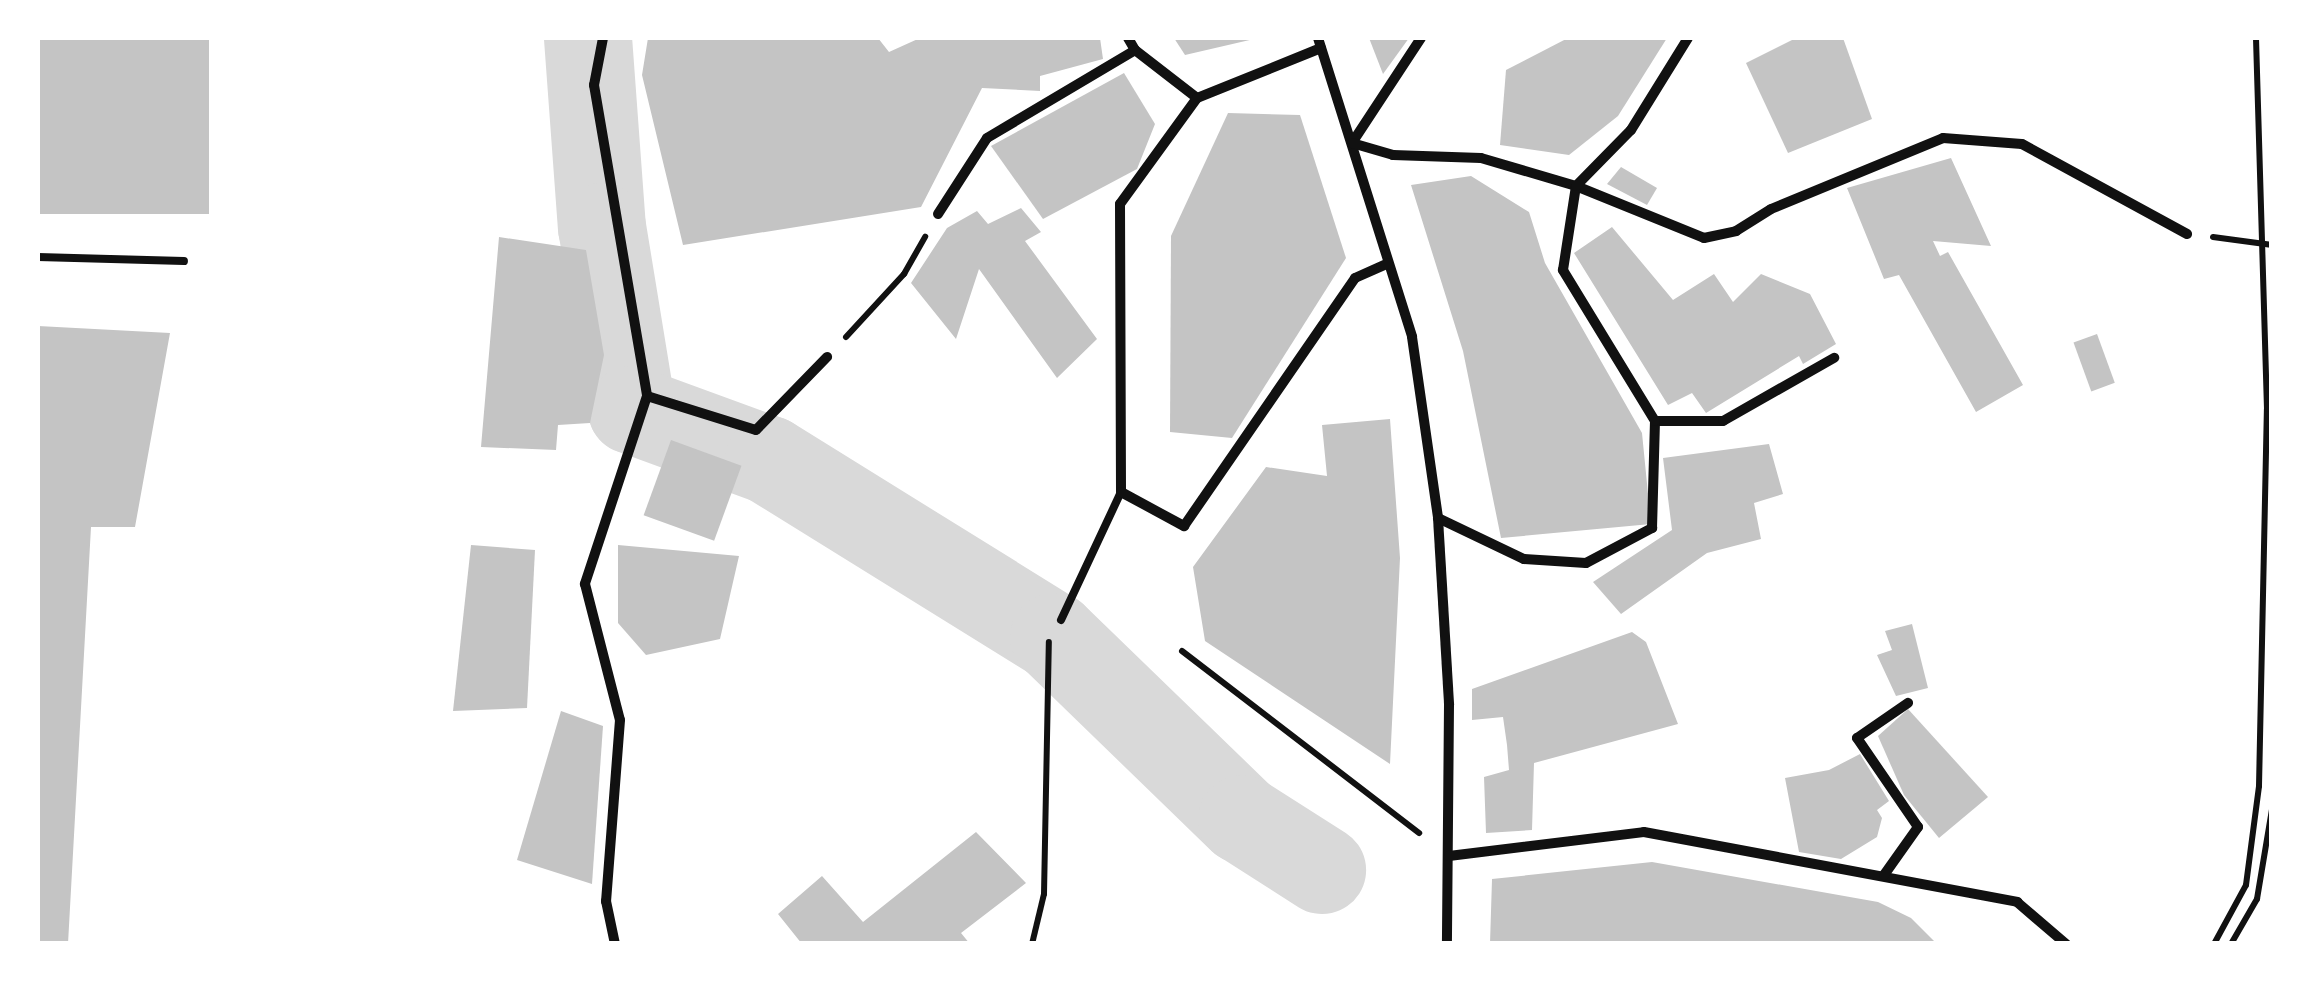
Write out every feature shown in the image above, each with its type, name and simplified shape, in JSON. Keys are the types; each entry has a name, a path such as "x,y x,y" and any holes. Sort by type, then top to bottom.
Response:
{"street":[{"path":"604,38 594,85 647,396 585,584 620,720 606,901 614,944"},
{"path":"1128,38 1134,50 1196,98"},
{"path":"1352,143 1421,38"},
{"path":"1438,518 1524,559 1586,563 1652,528 1655,421 1563,270 1576,186 1631,130 1688,38"},
{"path":"1388,263 1355,278 1184,526 1121,492 1120,204 1196,98 1320,43 1412,337 1445,566 1447,944"},
{"path":"938,214 987,138 1134,50"},
{"path":"1352,143 1393,155 1481,158 1576,186 1704,238 1736,231 1771,209 1943,138 2022,144 2187,234"},
{"path":"647,396 756,430 827,358"},
{"path":"1655,421 1723,421 1834,358"},
{"path":"1884,875 1918,827 1857,738 1908,703"},
{"path":"1448,856 1644,832 2017,902 2066,944"}],"lane":[{"path":"38,257 184,260"},
{"path":"1061,620 1121,492"}],"path":[{"path":"2214,944 2238,910 2256,842 2267,409 2256,38"},
{"path":"827,358 904,274 938,214"},
{"path":"2187,234 2272,246"},
{"path":"1032,944 1044,894 1046,648"},
{"path":"1182,650 1448,856"},
{"path":"2232,944 2256,899 2272,809"}],"building":[{"path":"38,38 209,38 209,214 38,214"},
{"path":"648,38 878,38 889,52 920,38 1100,38 1103,59 1040,76 1040,91 982,88 921,207 683,245 642,75"},
{"path":"1174,38 1254,38 1254,39 1185,55"},
{"path":"1369,38 1409,38 1383,74"},
{"path":"1568,38 1667,38 1618,116 1569,155 1500,145 1506,70"},
{"path":"1796,38 1843,38 1872,119 1788,153 1746,63"},
{"path":"1124,73 1155,124 1137,169 1043,219 991,146"},
{"path":"1228,113 1300,115 1346,258 1232,438 1170,432 1171,236"},
{"path":"1951,158 1991,246 1933,241 1940,256 1948,252 2023,385 1976,412 1899,275 1884,279 1847,188"},
{"path":"1621,167 1657,188 1647,205 1607,184"},
{"path":"1471,176 1529,212 1545,263 1642,433 1651,524 1501,538 1463,351 1411,185"},
{"path":"1021,208 1041,232 1025,241 1097,339 1057,378 979,269 956,339 911,283 947,228 977,211 988,224"},
{"path":"1612,227 1673,300 1714,274 1733,302 1761,274 1810,294 1836,344 1803,364 1799,356 1706,413 1692,393 1668,405 1574,253"},
{"path":"499,237 586,250 604,355 590,423 558,425 556,450 481,447"},
{"path":"38,326 170,333 135,527 91,527 68,944 38,944"},
{"path":"2097,334 2115,383 2091,391 2074,343"},
{"path":"1390,419 1400,558 1390,764 1205,641 1193,567 1266,467 1327,476 1322,425"},
{"path":"671,440 741,466 714,541 644,515"},
{"path":"1769,444 1783,494 1754,503 1761,539 1707,553 1621,614 1593,582 1672,530 1663,458"},
{"path":"471,545 535,550 527,708 453,711"},
{"path":"618,545 739,556 720,639 646,655 618,623"},
{"path":"1912,624 1928,688 1896,696 1877,655 1892,650 1885,631"},
{"path":"1632,632 1646,642 1678,724 1534,763 1532,830 1486,833 1484,777 1509,770 1507,745 1503,717 1472,720 1472,689"},
{"path":"1908,709 1988,797 1939,838 1904,795 1878,736"},
{"path":"561,711 603,726 592,884 517,860"},
{"path":"1860,754 1889,801 1877,810 1882,818 1877,837 1841,859 1799,852 1785,778 1829,770"},
{"path":"976,832 1026,883 961,933 970,944 802,944 778,914 822,876 863,922"},
{"path":"1652,862 1878,902 1911,918 1937,944 1490,944 1492,879"}],"waterway":[{"path":"588,38 602,227 632,410 769,460 1054,637 1242,819 1322,870"}]}
